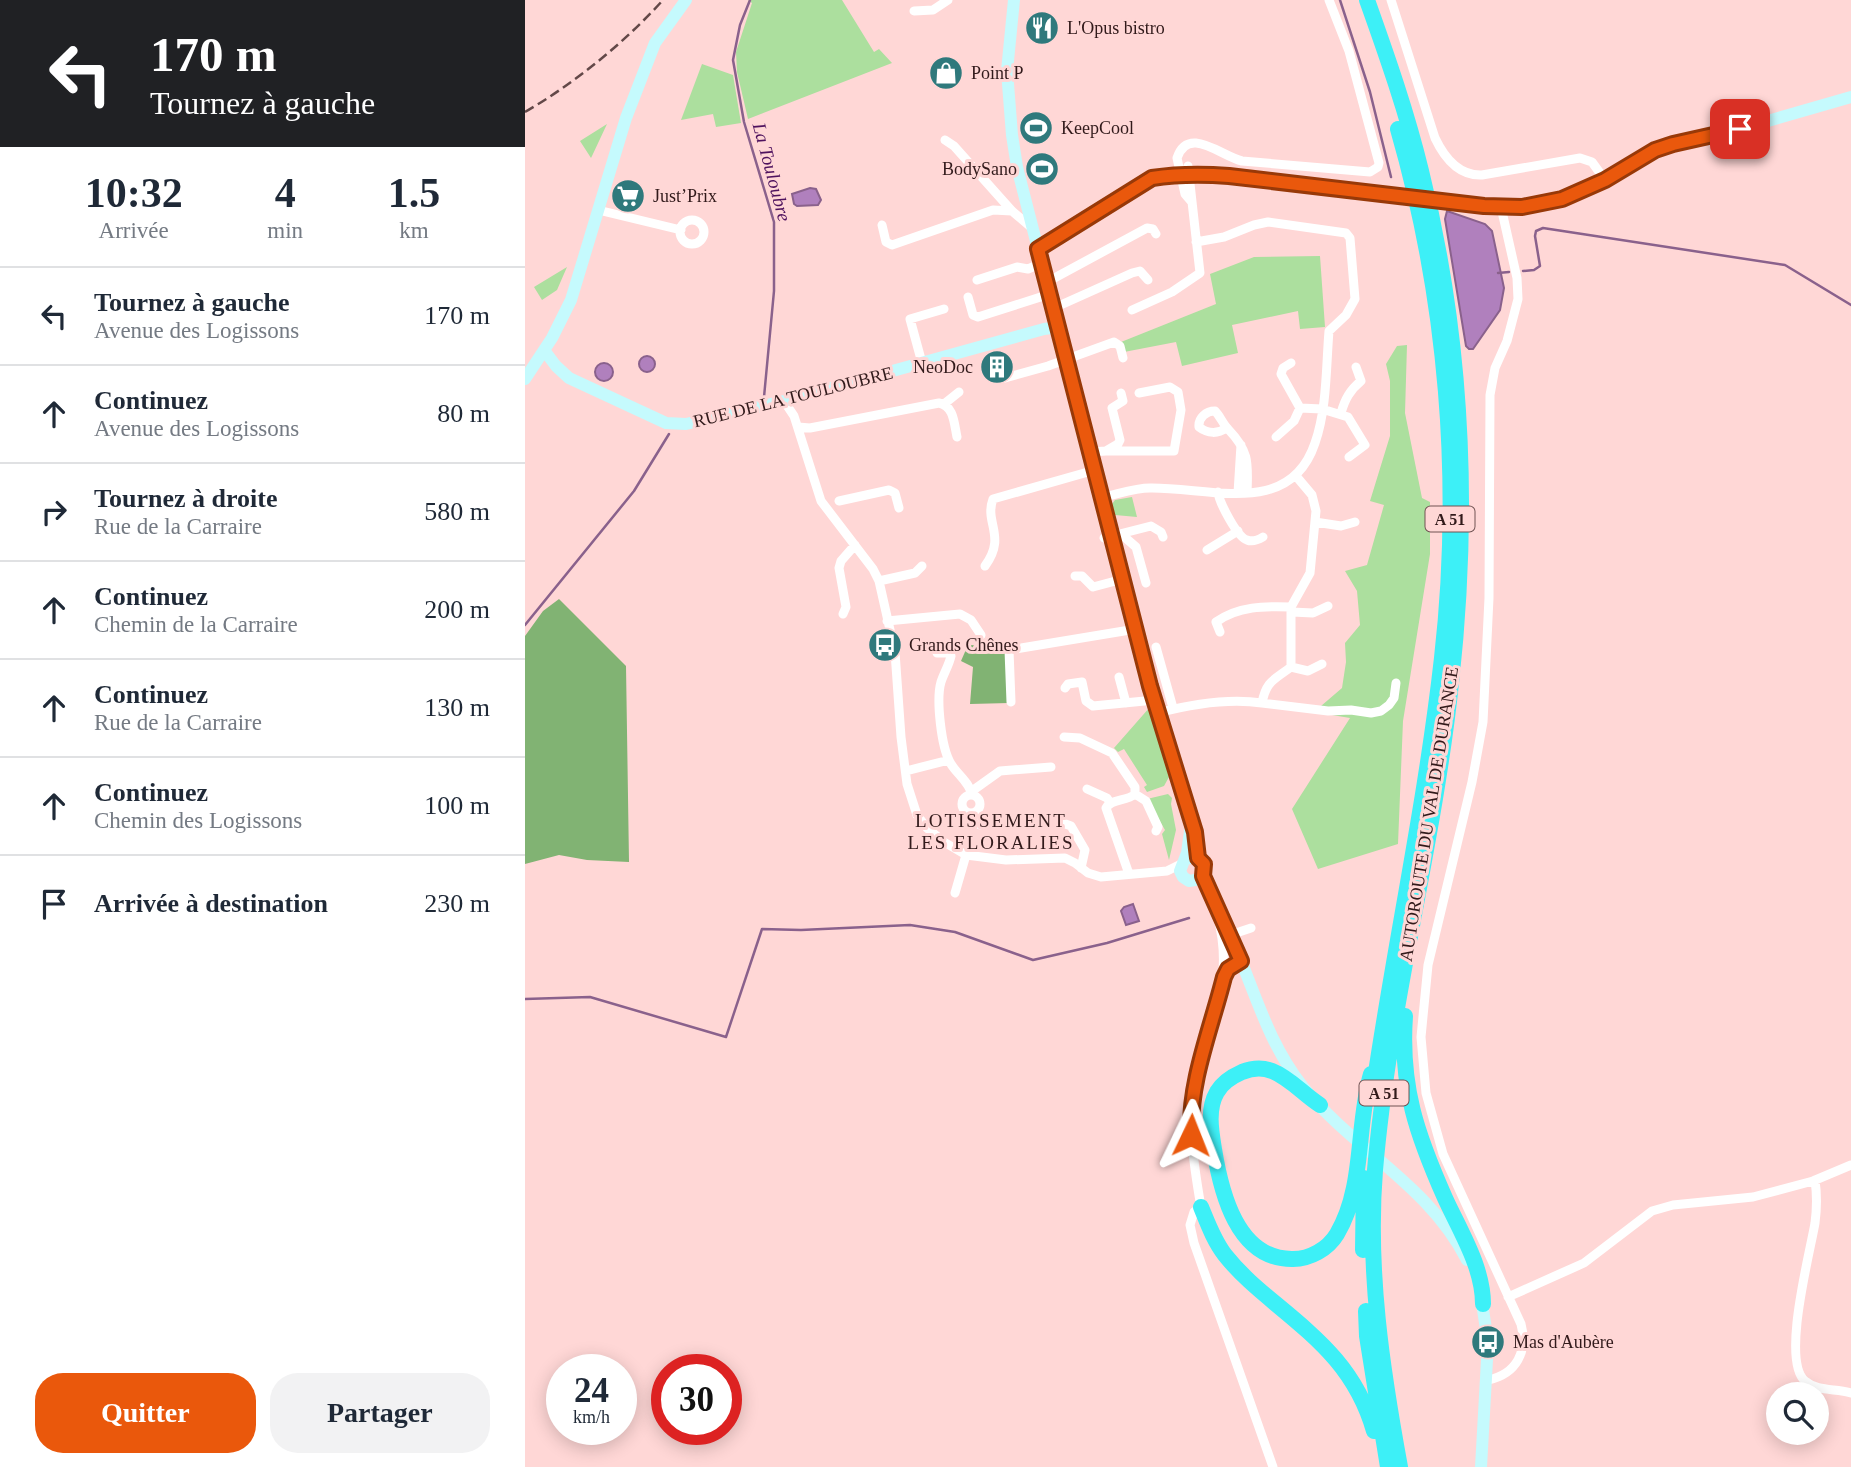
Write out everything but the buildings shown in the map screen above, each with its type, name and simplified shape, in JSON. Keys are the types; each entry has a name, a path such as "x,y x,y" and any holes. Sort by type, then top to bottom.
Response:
{"highway":[{"name":"AUTOROUTE DU VAL DE DURANCE","path":"1355,0 1399,132 1430,269 1447,398 1451,482 1450,566 1443,656 1427,775 1380,1045 1365,1165 1362,1223 1367,1336 1388,1467"},
{"name":"AUTOROUTE DU VAL DE DURANCE","path":"1367,0 1421,169 1440,258 1458,396 1462,527 1460,590 1447,722 1391,1044 1375,1173 1373,1243 1377,1326 1400,1467"},
{"path":"1447,722 1443,774 1406,1009 1405,1075 1412,1116 1481,1279 1483,1304"},
{"path":"1319,1105 1278,1074 1255,1068 1237,1074 1217,1092 1211,1124 1221,1185 1234,1218 1255,1246 1264,1253 1286,1259 1311,1256 1326,1248 1336,1236 1345,1218 1354,1183 1368,1084 1380,1045"},
{"path":"1201,1207 1218,1244 1236,1268 1319,1340 1341,1363 1357,1389 1370,1419 1382,1467"}],"main road":[{"path":"525,379 571,300 626,118 655,43 686,0"},
{"path":"1007,0 1009,49"},
{"path":"1014,0 1007,77 1011,135 1017,167 1156,706 1191,820 1187,865 1189,881 1200,878"},
{"path":"1184,171 1501,208 1537,205 1562,199 1605,180 1662,147 1719,135 1851,97"},
{"path":"1038,249 1152,178 1184,171 1228,168 1322,185"},
{"path":"1034,229 1052,233 1071,229"},
{"name":"RUE DE LA TOULOUBRE","path":"544,350 569,377 666,423 676,425 789,399 1059,327"},
{"path":"536,364 569,377"},
{"path":"1187,865 1204,864 1200,878"},
{"path":"1200,878 1212,893 1272,1041 1289,1068 1319,1105 1430,1205 1453,1235 1471,1267 1483,1304 1488,1342 1488,1380 1481,1467"}],"street":[{"path":"914,10 933,10 948,0"},
{"path":"1132,310 1197,277 1200,269 1191,201 1185,194 1184,171 1177,158 1179,151 1188,144 1199,142 1227,157 1242,161 1370,172 1378,167 1349,51 1329,0"},
{"path":"1391,0 1434,138 1446,157 1459,169 1467,174 1482,175 1580,158 1592,162 1605,180"},
{"path":"945,141 954,146 1012,211 1034,229"},
{"path":"1488,1380 1506,1374 1520,1358 1524,1346 1521,1324 1443,1154 1426,1093 1421,1037 1428,965 1472,782 1483,722 1489,598 1490,395 1495,368 1507,341 1518,299 1517,278 1501,208"},
{"path":"598,210 681,230"},
{"path":"882,225 885,242 892,245 993,210 1012,211"},
{"path":"1103,498 1149,488 1266,492 1296,477 1308,462 1316,441 1322,409 1329,331 1353,307 1355,299 1350,238 1346,233 1268,222 1224,237 1196,242"},
{"path":"968,297 973,315 978,317 1049,288 1147,228 1153,229 1156,234"},
{"path":"977,280 1017,267 1028,269 1042,263"},
{"path":"1054,308 1132,273 1140,271 1148,280"},
{"path":"922,363 909,321 944,309"},
{"path":"1005,378 1114,342 1120,346 1123,358"},
{"path":"1291,363 1283,368 1281,374 1300,408"},
{"path":"1341,413 1352,388 1361,381 1356,368"},
{"path":"1091,452 1174,451 1181,410 1178,392 1170,387 1139,393"},
{"path":"944,404 959,392"},
{"path":"1105,451 1114,448 1120,440 1112,408 1123,401 1121,393"},
{"path":"789,399 824,505 873,569 879,581 895,652 906,771 913,805 921,821 944,842 966,855 1006,860 1065,858 1101,877 1167,871 1187,865"},
{"path":"799,432 939,403 951,411 957,437"},
{"path":"1300,408 1322,409 1348,416 1365,445 1349,457"},
{"path":"1276,437 1294,421 1300,408"},
{"path":"1226,428 1241,443 1242,493"},
{"path":"985,566 995,550 996,542 991,505 993,499 1095,470"},
{"path":"1291,667 1291,610 1294,600 1308,580 1315,522 1312,495 1296,477"},
{"path":"824,505 889,491 895,493 899,508"},
{"path":"1218,492 1221,503 1246,540 1263,537"},
{"path":"1315,522 1341,526 1355,522"},
{"path":"1112,536 1151,526 1161,532 1163,537"},
{"path":"1207,550 1238,531"},
{"path":"1112,536 1136,547 1146,583"},
{"path":"843,614 846,607 839,568 841,561 855,545"},
{"path":"879,581 915,573 922,566"},
{"path":"1075,576 1082,576 1093,587 1123,579"},
{"path":"1220,632 1216,622 1227,615 1260,607 1313,613 1328,606"},
{"path":"887,621 960,614 971,620 981,635"},
{"path":"1011,702 1009,650 1136,629"},
{"path":"1156,647 1173,708"},
{"path":"937,653 948,653 951,656 941,683 939,707 949,760 980,804 978,810 973,813 980,825"},
{"path":"1262,703 1264,690 1270,682 1291,667 1308,671 1322,664"},
{"path":"1119,677 1126,702"},
{"path":"1065,688 1068,684 1082,682 1086,701 1093,706 1126,702 1173,708 1238,699 1328,711 1371,713 1381,711 1389,705 1394,698 1396,683"},
{"path":"1064,737 1080,738 1112,753 1135,787 1135,794"},
{"path":"906,771 949,760"},
{"path":"972,793 1000,771 1051,767"},
{"path":"1087,789 1107,798 1110,803"},
{"path":"1129,874 1105,811 1110,803 1135,794"},
{"path":"1135,794 1146,801 1158,827 1156,831"},
{"path":"1061,822 1071,825 1085,850 1081,868"},
{"path":"955,893 966,855"},
{"path":"1212,893 1221,930 1224,977"},
{"path":"1230,935 1251,928"},
{"path":"1241,959 1228,969 1224,977 1197,1072 1190,1117 1192,1153 1201,1207 1194,1212 1190,1225 1193,1243 1273,1467"},
{"path":"1509,1297 1584,1263 1652,1211 1673,1205 1753,1197 1815,1180 1851,1165"},
{"path":"1815,1180 1817,1200 1797,1317 1796,1368 1804,1381 1812,1387 1851,1393"}],"green space":[{"path":"748,0 842,0 874,52 879,49 892,63 748,119 737,72 736,52 752,3"},
{"path":"702,64 733,75 741,123 716,127 713,114 681,120"},
{"path":"607,124 592,156 591,158 580,141"},
{"path":"1320,256 1325,327 1300,329 1298,311 1232,325 1238,353 1182,366 1176,342 1124,352 1121,342 1216,304 1210,274 1254,257"},
{"path":"567,267 557,290 542,300 534,287"},
{"path":"1407,345 1405,413 1422,498 1430,502 1430,554 1403,721 1398,844 1318,869 1292,809 1350,718 1314,712 1342,688 1346,662 1345,643 1360,625 1357,591 1345,571 1367,565 1384,505 1370,501 1390,436 1390,381 1386,364 1397,346"},
{"path":"1132,497 1137,517 1115,515 1112,504 1115,500"},
{"path":"559,599 626,666 629,862 587,860 559,855 525,864 525,636 543,611"},
{"path":"968,645 1009,646 1009,703 970,704 973,667 961,661"},
{"path":"1150,707 1169,777 1164,786 1147,792 1144,787 1147,785 1124,749 1118,752 1114,748"},
{"path":"1168,794 1172,798 1176,830 1169,860 1162,834 1165,830 1147,799"}],"shaded area":[{"path":"810,188 816,189 821,200 818,205 794,204 792,194"},
{"path":"1447,211 1485,224 1492,231 1504,288 1500,310 1473,349 1466,346 1445,219"},
{"path":"647,356 653,358 653,370 647,372 641,370 639,364 641,358"},
{"path":"600,363 608,363 613,372 611,379 600,381 595,376 595,368"},
{"path":"1133,904 1139,921 1126,925 1121,911"}],"waterway":[{"name":"La Touloubre","path":"750,0 740,25 733,60 744,122 774,222 774,291 764,397"},
{"path":"1340,0 1370,92 1391,177"},
{"path":"1523,271 1534,270 1540,266 1535,236 1536,231 1543,228 1785,265 1851,305"},
{"path":"1498,273 1509,272"},
{"name":"La Touloubre","path":"525,625 634,491 669,434"},
{"path":"525,999 590,997 726,1037 762,929 910,925 955,932 1033,960 1107,943 1189,918"}],"railway":[{"path":"525,112 598,61 632,32 663,0"}],"place":[{"name":"L'Opus bistro","path":"1042,28"},
{"name":"Point P","path":"946,73"},
{"name":"KeepCool","path":"1036,128"},
{"name":"BodySano","path":"1042,169"},
{"name":"Just’Prix","path":"628,196"},
{"name":"NeoDoc","path":"997,367"},
{"name":"Grands Chênes","path":"885,645"},
{"name":"Mas d'Aubère","path":"1488,1342"}],"district":[{"name":"LOTISSEMENT LES FLORALIES","path":"991,831"}],"route":[{"path":"1191,1135 1190,1117 1197,1072 1224,977 1228,969 1241,961 1203,876 1204,864 1198,858 1195,832 1150,686 1038,249 1152,178 1202,174 1229,176 1501,208 1522,207 1570,196 1605,180 1662,147 1740,129"}]}
